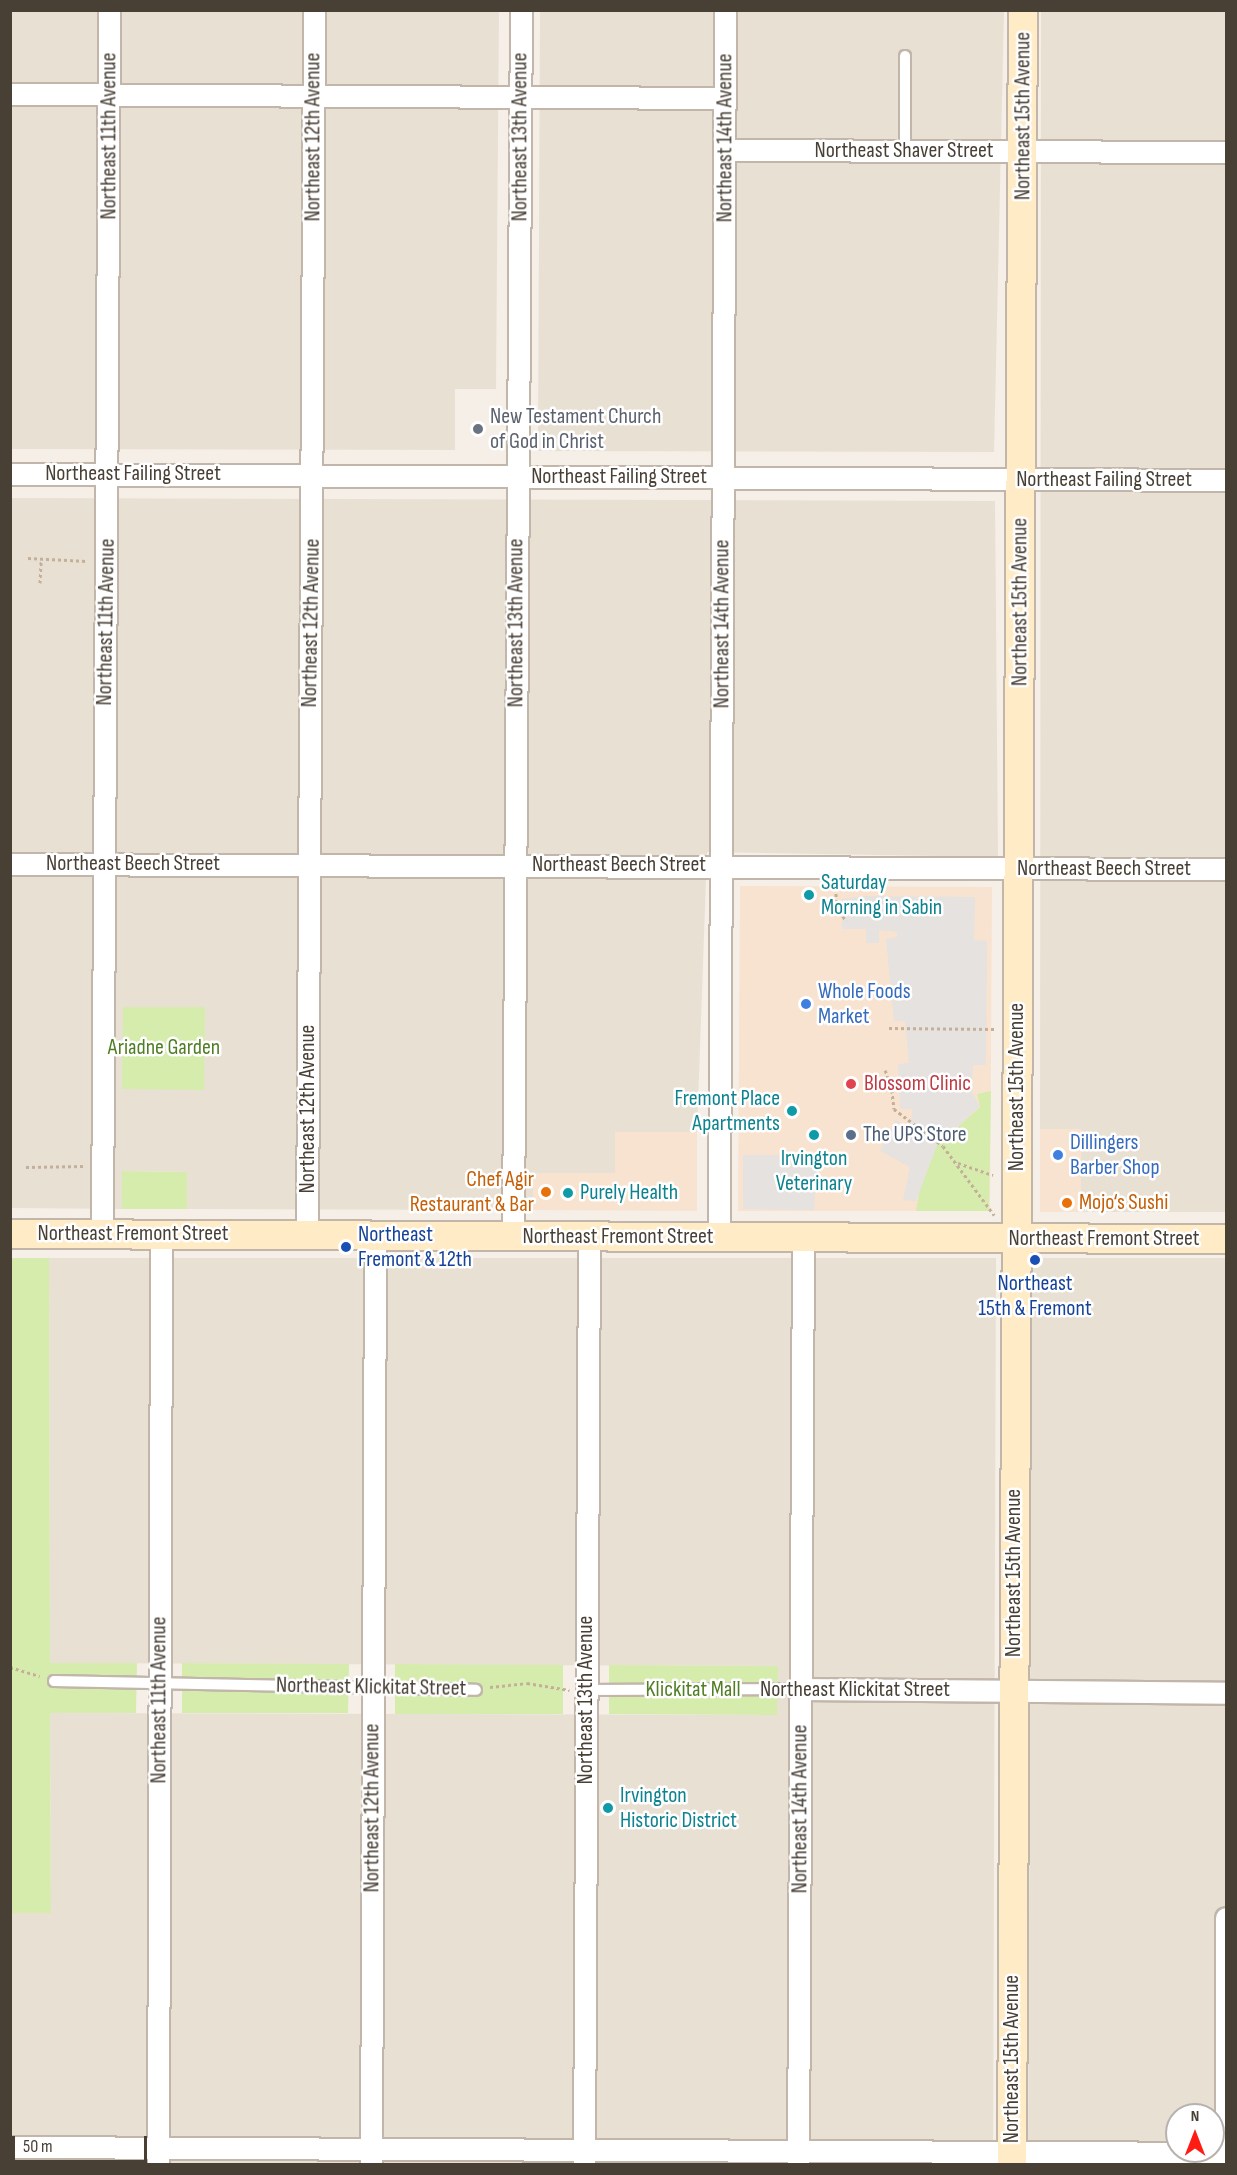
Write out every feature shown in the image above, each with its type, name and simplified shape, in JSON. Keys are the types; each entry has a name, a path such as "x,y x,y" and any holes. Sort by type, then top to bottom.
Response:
{"street":[{"name":"Northeast 11th Avenue","path":"102,1234 109,10"},
{"name":"Northeast 12th Avenue","path":"307,1235 314,10"},
{"name":"Northeast 13th Avenue","path":"513,1236 520,10"},
{"name":"Northeast 14th Avenue","path":"719,1237 725,10"},
{"name":"Northeast 15th Avenue","path":"1012,2158 1023,10"},
{"path":"10,94 725,98"},
{"name":"Northeast Shaver Street","path":"725,150 1227,152"},
{"name":"Northeast Failing Street","path":"10,474 1227,480"},
{"name":"Northeast Beech Street","path":"10,864 1227,869"},
{"name":"Northeast Fremont Street","path":"10,1234 1227,1239"},
{"name":"Northeast 11th Avenue","path":"158,2156 160,1235"},
{"name":"Northeast 12th Avenue","path":"371,2157 375,1236"},
{"name":"Northeast 13th Avenue","path":"584,2157 589,1236"},
{"name":"Northeast 14th Avenue","path":"798,2158 803,1237"},
{"name":"Northeast Klickitat Street","path":"800,1689 1227,1693"},
{"path":"1226,2164 1227,1918"},
{"path":"10,2147 158,2156 1012,2158 1226,2153"}],"lane":[{"path":"905,56 905,152"},
{"name":"Northeast Klickitat Street","path":"54,1681 373,1689 476,1689"},
{"name":"Northeast Klickitat Street","path":"586,1689 800,1689"}],"path":[{"path":"28,558 41,561 107,562"},
{"path":"40,583 41,561"},
{"path":"836,886 836,906 846,921"},
{"path":"889,1028 1017,1030"},
{"path":"885,1070 891,1084 894,1109 956,1162 996,1217"},
{"path":"868,1084 891,1084"},
{"path":"48,1161 48,1166"},
{"path":"956,1162 985,1175 1016,1176"},
{"path":"26,1167 102,1166"},
{"path":"10,1666 54,1681"},
{"name":"Northeast Klickitat Street","path":"476,1689 527,1683 586,1689"}],"shaded area":[{"path":"11,11 499,11 496,389 455,389 455,450 11,449"},
{"path":"540,11 1004,11 994,452 538,451"},
{"path":"1041,11 1226,11 1226,1212 1081,1212 1081,1130 1040,1129"},
{"path":"11,498 995,501 998,857 707,852 697,1132 616,1133 615,1173 533,1173 533,1210 187,1209 187,1172 122,1171 122,1209 11,1208"},
{"path":"740,886 992,887 990,1211 738,1211"},
{"path":"864,896 975,897 974,940 987,941 986,1065 973,1065 972,1093 980,1106 937,1145 916,1201 903,1200 910,1167 880,1151 896,1120 907,1126 912,1117 912,1109 900,1109 898,1064 909,1063 905,1021 894,1021 886,939 897,937 897,932 879,930 879,943 866,943 866,929 842,929 842,899"},
{"path":"1040,1129 1081,1129 1081,1212 1040,1212"},
{"path":"615,1132 697,1132 697,1211 533,1210 533,1173 615,1173"},
{"path":"743,1155 818,1155 814,1210 743,1209"},
{"path":"49,1258 996,1258 993,2164 11,2164 11,1913 51,1913 50,1713 777,1715 777,1666 50,1663"},
{"path":"1032,1258 1226,1258 1226,2164 1028,2164"}],"green space":[{"name":"Ariadne Garden","path":"123,1007 205,1007 204,1090 122,1089"},
{"path":"991,1091 989,1211 916,1211 922,1176 937,1145 980,1107 977,1094"},
{"path":"122,1171 187,1172 187,1209 122,1209"},
{"path":"11,1258 49,1258 50,1663 137,1663 136,1713 50,1713 51,1913 11,1913"},
{"path":"182,1663 349,1664 348,1713 182,1713"},
{"path":"395,1664 563,1665 563,1714 395,1714"},
{"name":"Klickitat Mall","path":"609,1665 778,1666 777,1715 609,1714"}],"place":[{"name":"New Testament Church of God in Christ","path":"478,429"},
{"name":"Saturday Morning in Sabin","path":"809,895"},
{"name":"Whole Foods Market","path":"806,1004"},
{"name":"Blossom Clinic","path":"851,1084"},
{"name":"Fremont Place Apartments","path":"792,1111"},
{"name":"Irvington Veterinary","path":"814,1135"},
{"name":"The UPS Store","path":"851,1135"},
{"name":"Dillingers Barber Shop","path":"1058,1155"},
{"name":"Chef Agir Restaurant & Bar","path":"546,1192"},
{"name":"Purely Health","path":"568,1193"},
{"name":"Mojo‘s Sushi","path":"1067,1203"},
{"name":"Northeast Fremont & 12th","path":"346,1247"},
{"name":"Northeast 15th & Fremont","path":"1035,1260"},
{"name":"Irvington Historic District","path":"608,1808"}]}
